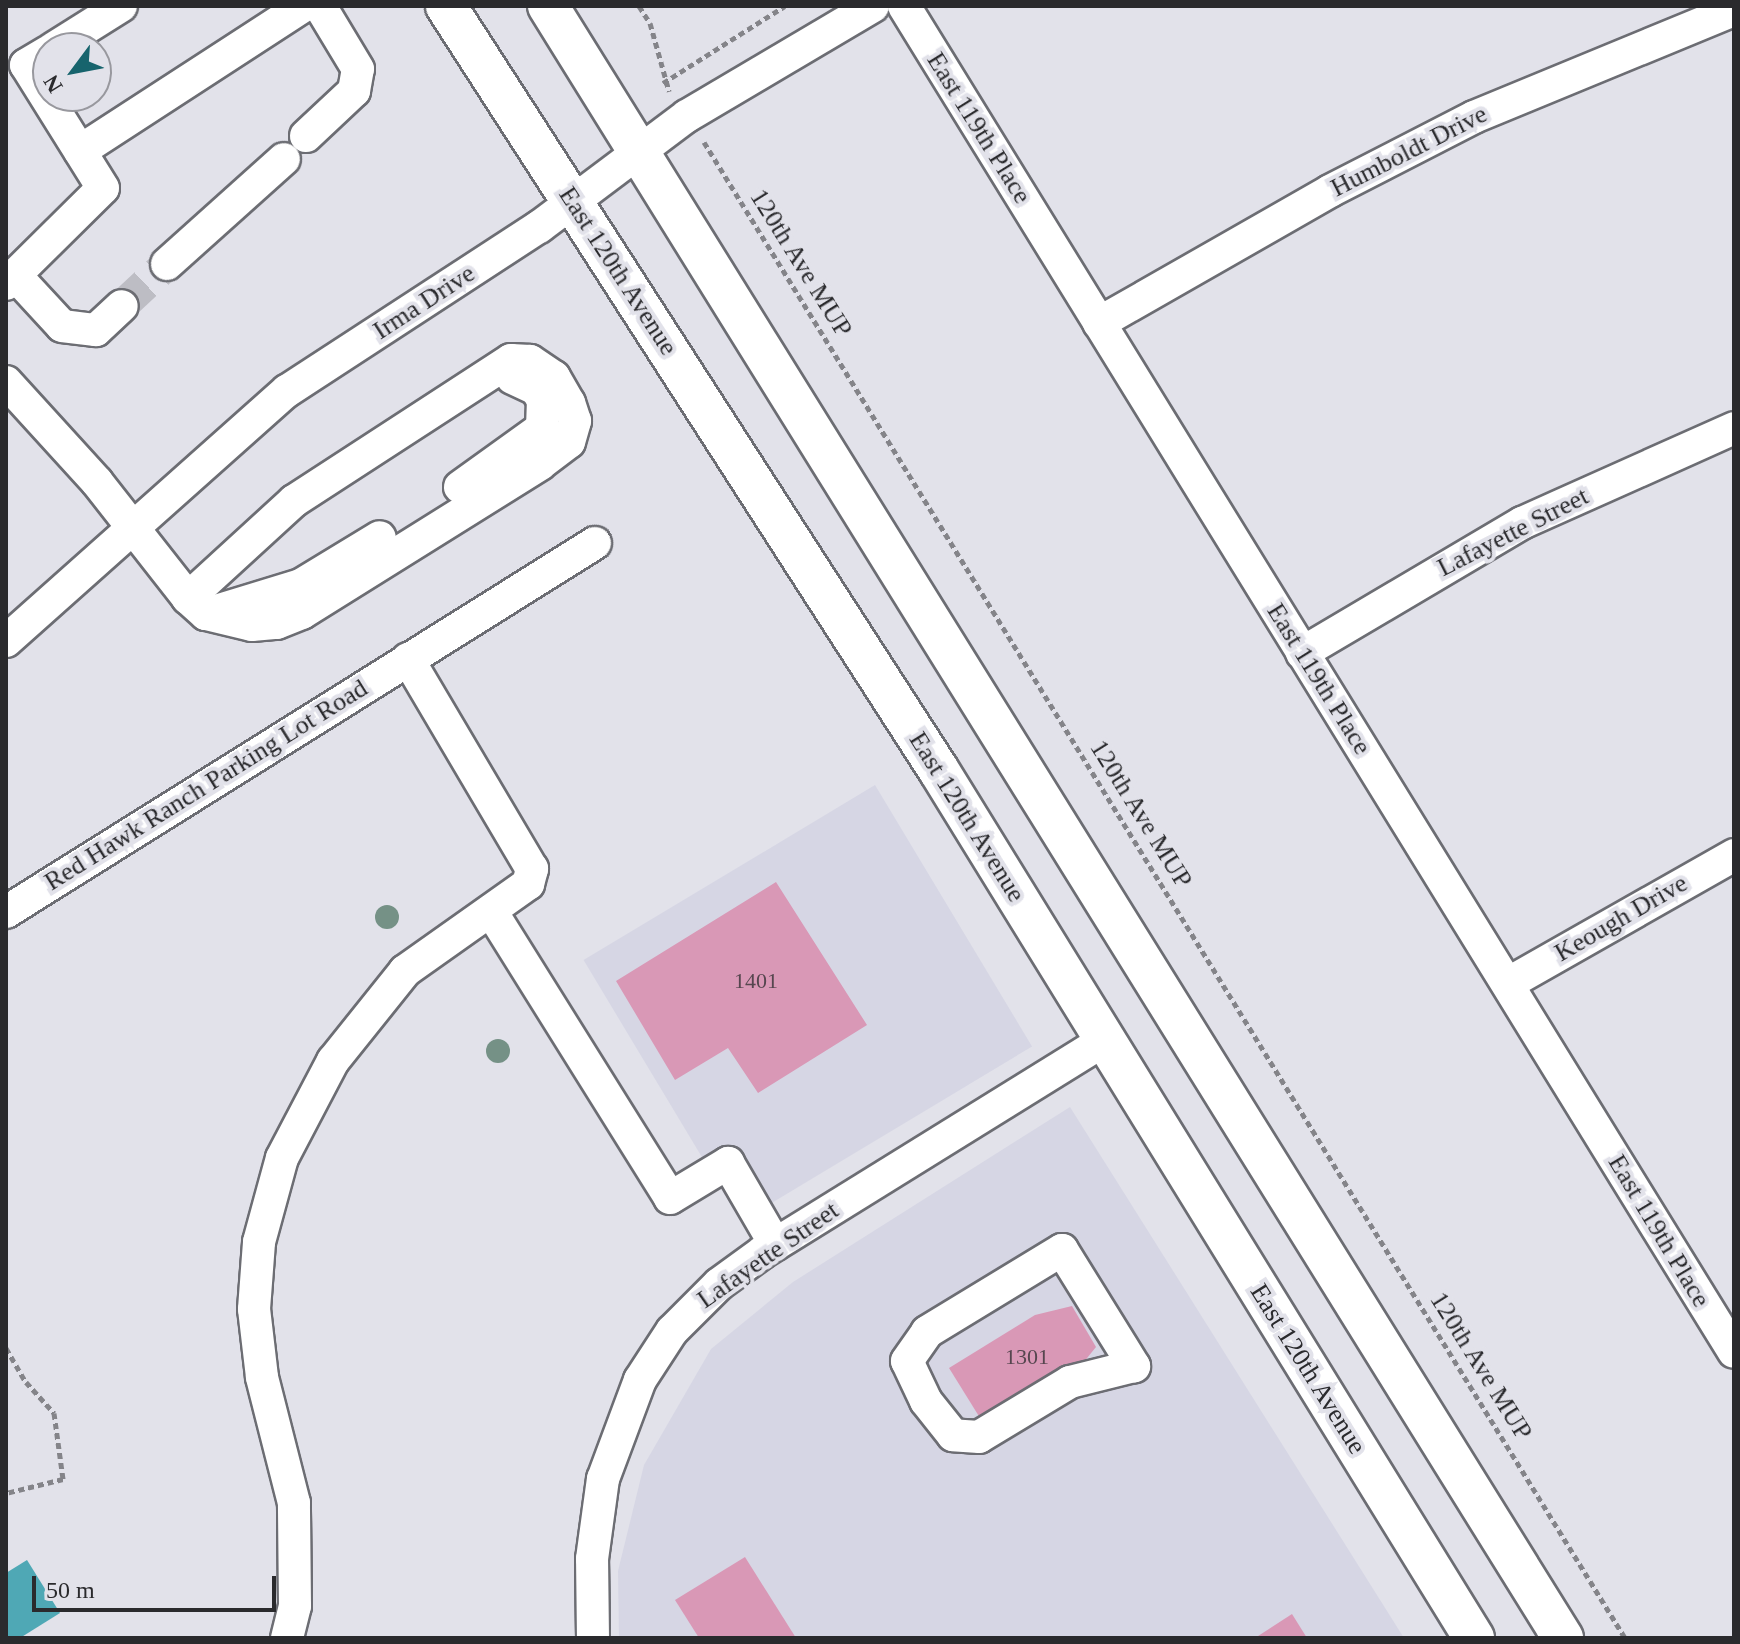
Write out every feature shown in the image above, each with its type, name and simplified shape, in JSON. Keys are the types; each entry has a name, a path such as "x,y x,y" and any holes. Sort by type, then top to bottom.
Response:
{"main road":[{"name":"East 120th Avenue","path":"446,6 803,556 1474,1638"},
{"path":"548,6 1563,1638"}],"street":[{"path":"80,32 121,6"},
{"path":"80,151 303,6"},
{"path":"306,136 354,91 358,69 320,6"},
{"name":"Irma Drive","path":"6,641 287,391 573,202 637,149 687,116 873,6"},
{"name":"East 119th Place","path":"904,6 1509,983 1722,1309 1734,1352"},
{"name":"Humboldt Drive","path":"1099,323 1316,199 1474,117 1734,10"},
{"path":"56,112 103,188 10,280 62,326 96,330 122,306"},
{"path":"167,264 284,159"},
{"path":"6,382 97,482 131,529 197,606 252,625 277,623 302,613 569,442 575,421 554,377 530,361 511,360 347,463 257,530 197,606"},
{"name":"Lafayette Street","path":"1302,653 1522,523 1734,428"},
{"name":"Red Hawk Ranch Parking Lot Road","path":"6,912 595,543"},
{"path":"287,1638 295,1606 294,1503 262,1377 254,1309 259,1242 282,1158 333,1061 405,971 528,884 532,869 408,659"},
{"name":"Keough Drive","path":"1509,983 1734,855"},
{"path":"491,911 670,1198 728,1163 775,1244"},
{"name":"Lafayette Street","path":"593,1638 592,1559 603,1479 640,1380 694,1305 775,1244 1105,1040"},
{"path":"1062,1250 1134,1366 1070,1382 979,1437 953,1435 926,1401 907,1361 927,1332 1062,1250"}],"path":[{"name":"120th Ave MUP","path":"639,6 650,23 663,83 687,116 1625,1638"},
{"path":"663,83 785,6"},
{"path":"6,1348 26,1382 54,1413 63,1479 6,1493"}],"shaded area":[{"path":"875,785 1032,1046 741,1222 584,960"},
{"path":"1070,1107 1404,1638 619,1638 618,1571 644,1465 711,1349 793,1282"}],"water":[{"path":"27,1560 60,1613 20,1638 6,1638 6,1573"}],"building":[{"path":"776,882 867,1025 758,1093 728,1048 675,1080 616,981"},
{"path":"1072,1306 1096,1347 1079,1368 985,1426 949,1368 1035,1315"},
{"path":"745,1557 796,1638 699,1638 675,1600"},
{"path":"1292,1614 1307,1638 1255,1638"}],"tunnel":[{"path":"122,306 167,264"}]}
